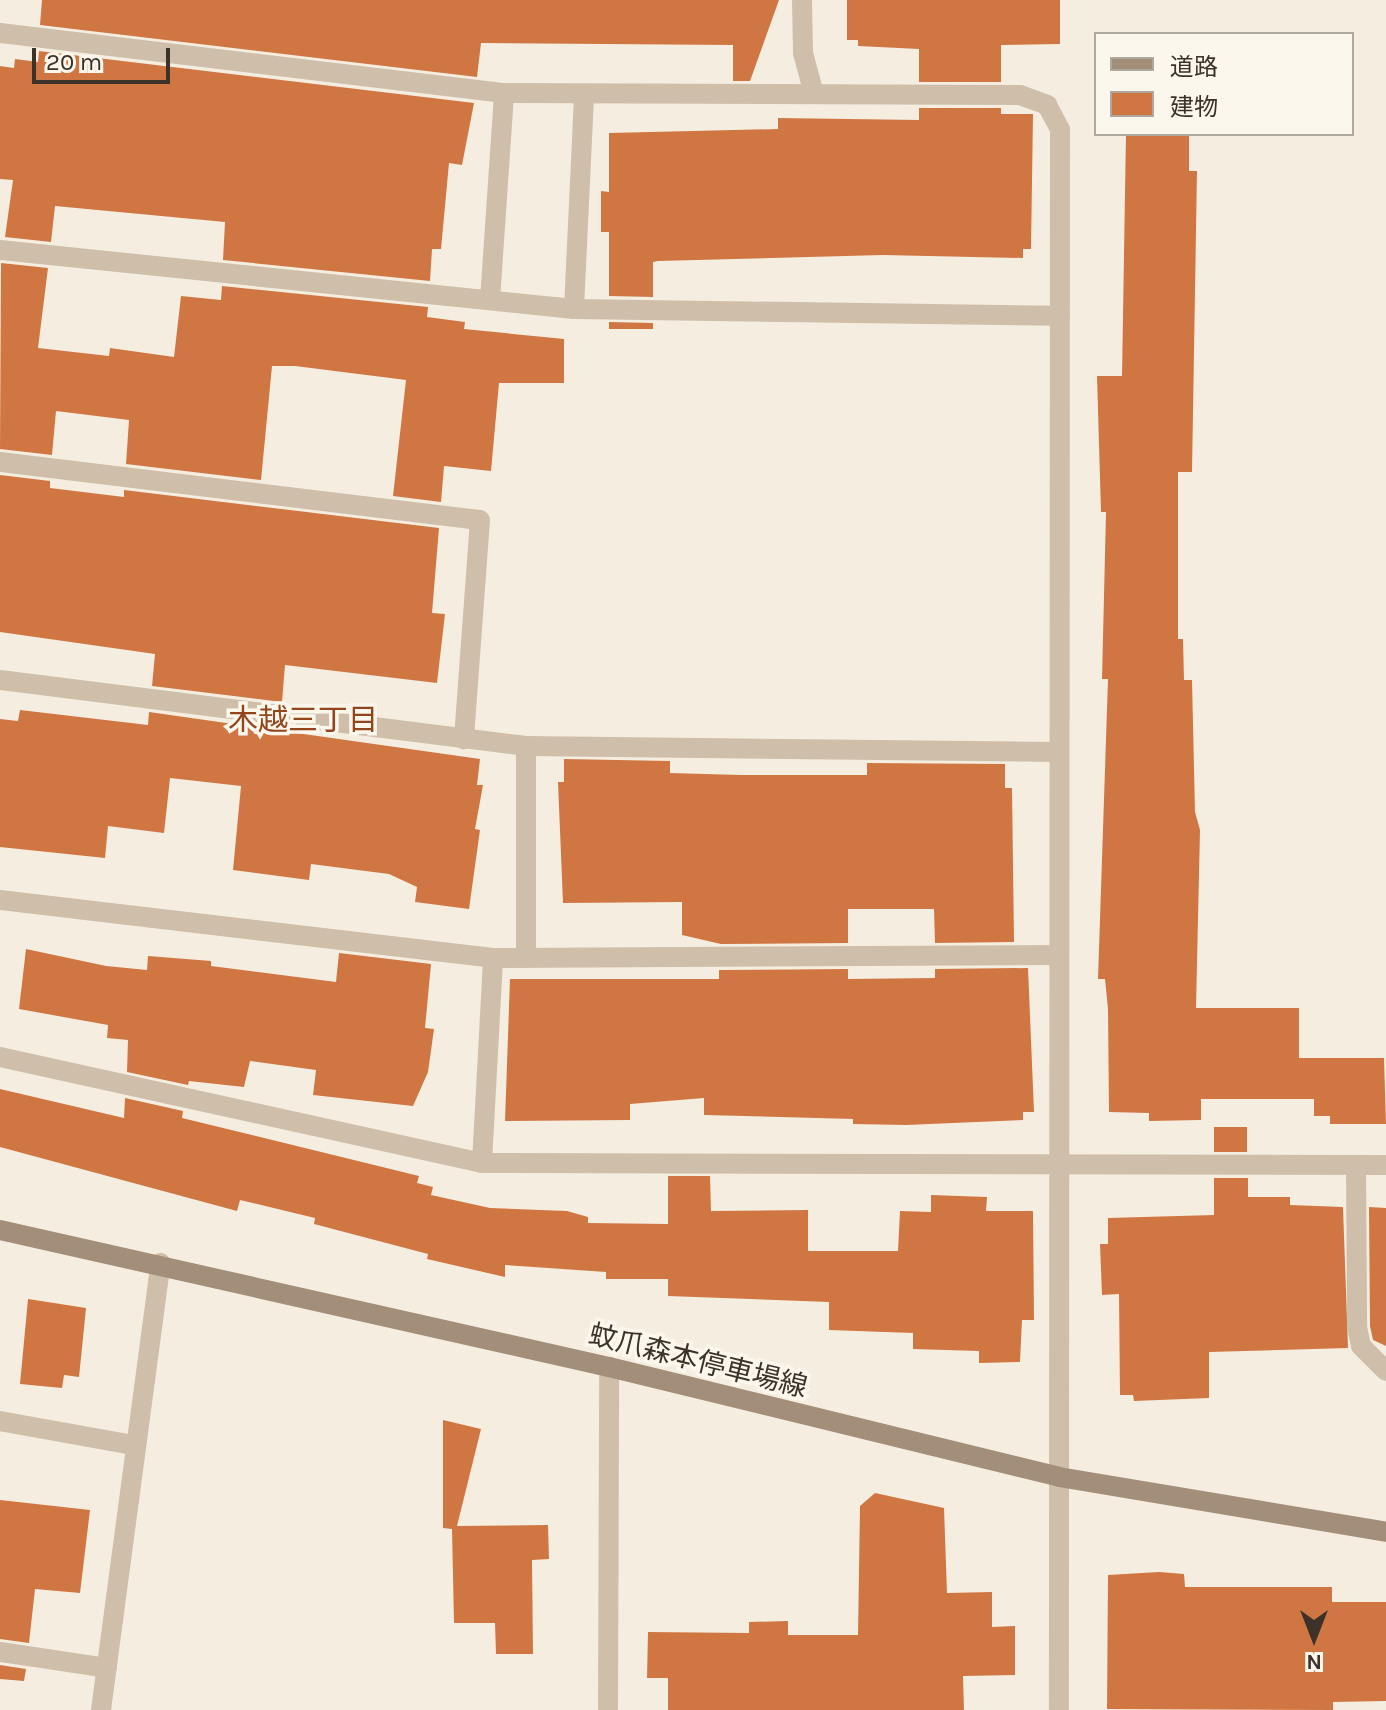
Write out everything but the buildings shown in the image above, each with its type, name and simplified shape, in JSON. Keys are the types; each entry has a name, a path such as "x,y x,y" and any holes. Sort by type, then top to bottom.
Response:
{"main road":[{"name":"蚊爪森本停車場線","path":"0,1230 161,1263 609,1367 1059,1477 1386,1532"}],"street":[{"path":"802,0 803,53 813,90"},
{"path":"0,33 504,93 584,95 813,90 1020,95 1047,105 1060,129 1059,1710"},
{"path":"490,300 504,93"},
{"path":"574,309 584,95"},
{"path":"0,250 574,309 1060,316"},
{"path":"0,462 480,520 464,739"},
{"path":"0,680 526,746 1059,752"},
{"path":"526,746 526,958"},
{"path":"0,900 493,958 1059,955"},
{"path":"482,1163 493,958"},
{"path":"0,1057 482,1163 1386,1165"},
{"path":"1356,1165 1357,1327 1361,1346 1386,1371"},
{"path":"101,1710 134,1445 161,1263"},
{"path":"608,1710 609,1367"},
{"path":"0,1421 134,1445"},
{"path":"0,1652 107,1668"}],"district":[{"name":"木越三丁目","path":"303,720"}]}
